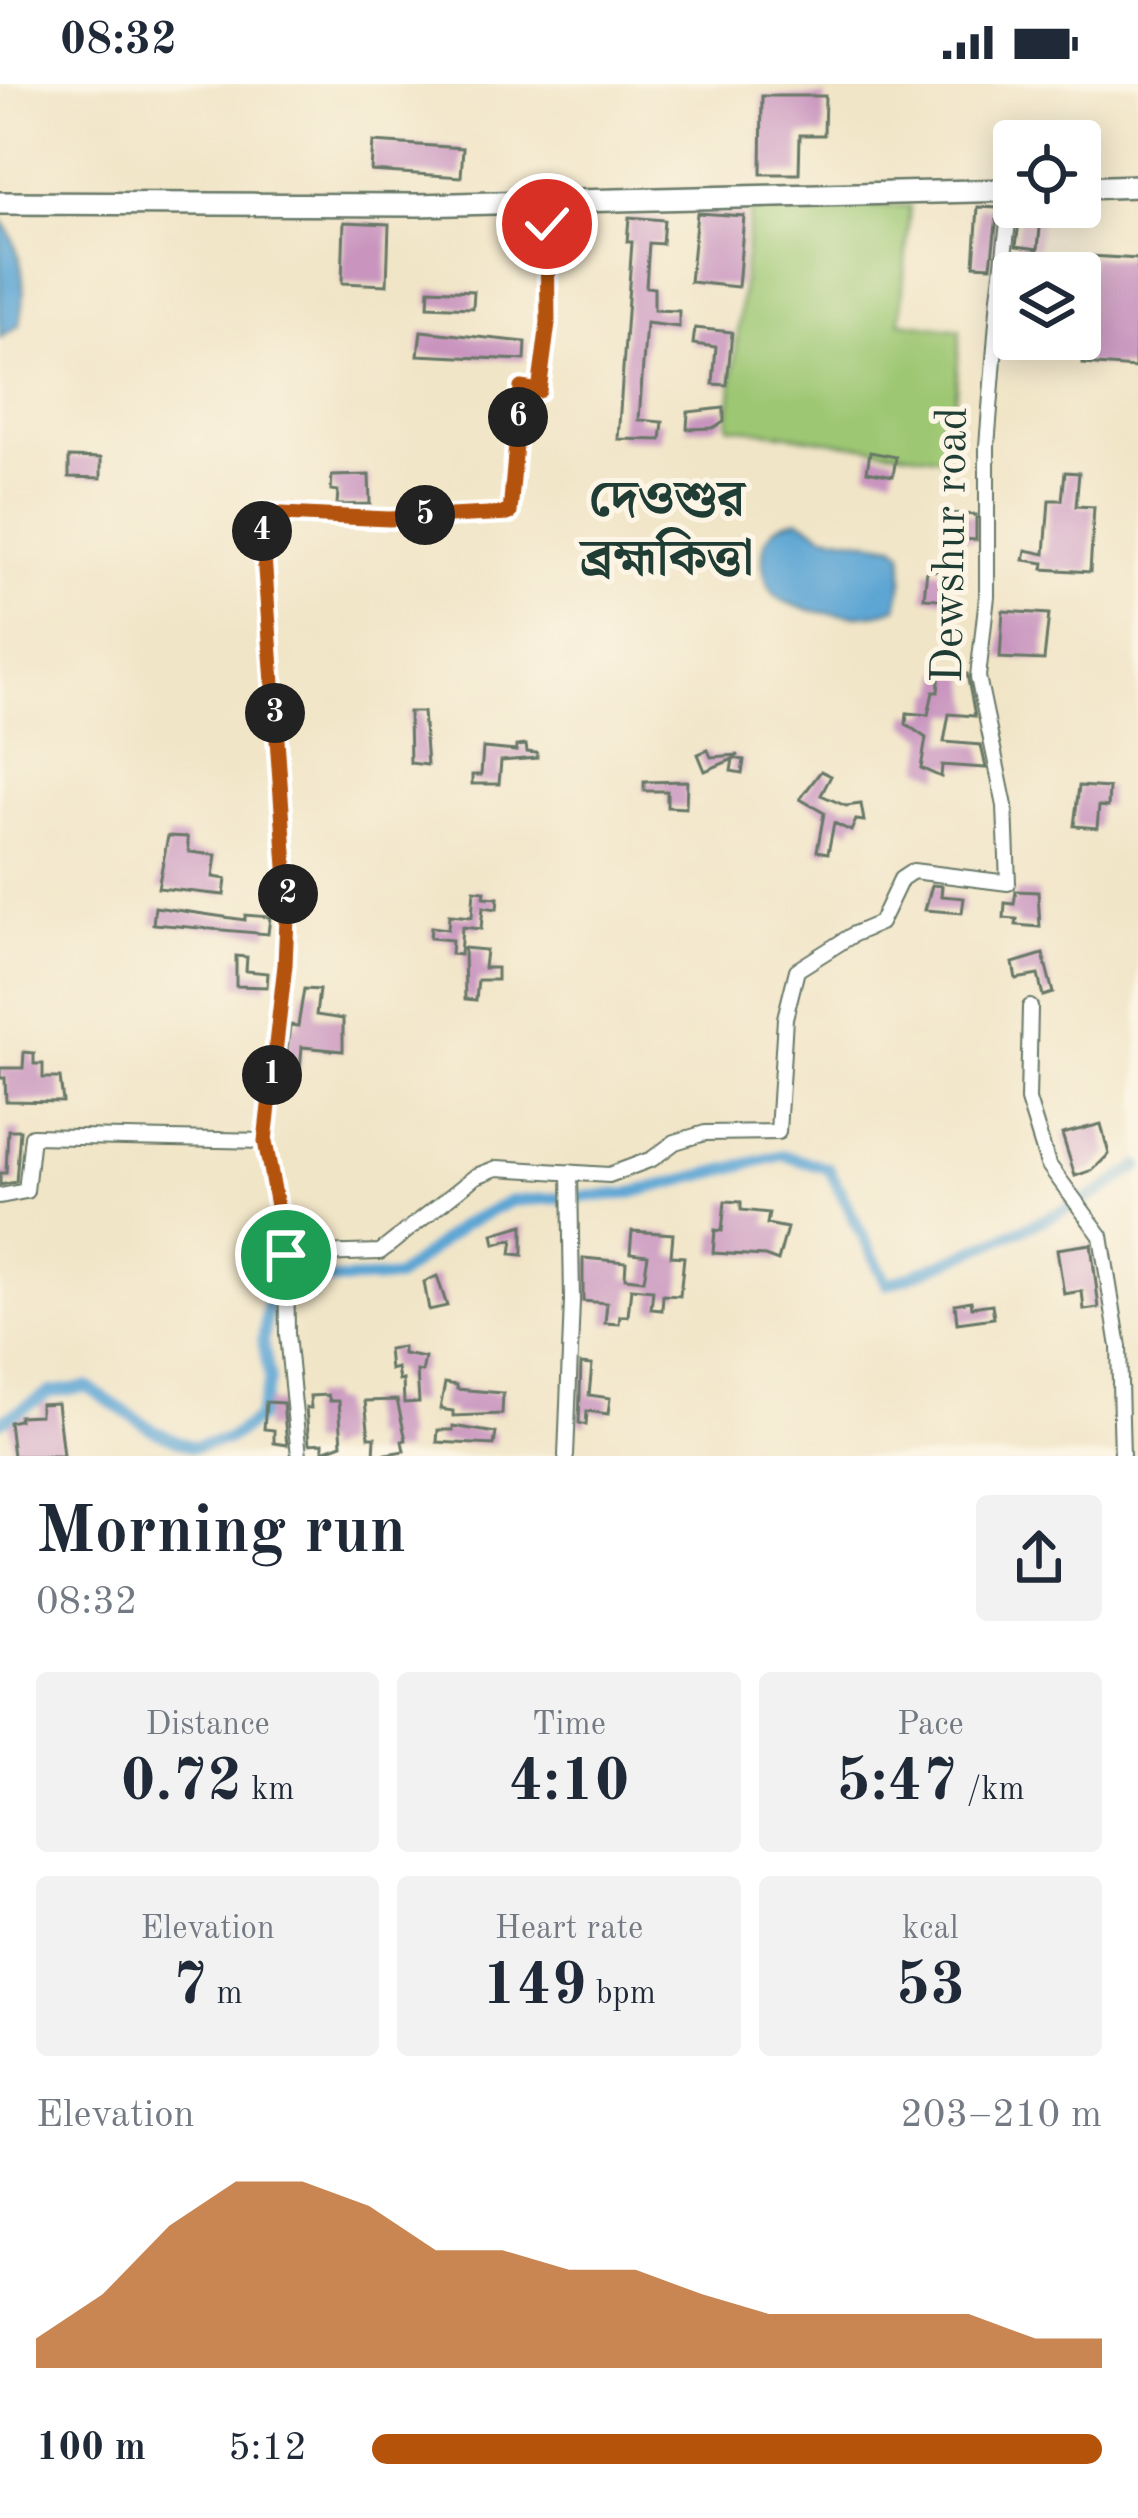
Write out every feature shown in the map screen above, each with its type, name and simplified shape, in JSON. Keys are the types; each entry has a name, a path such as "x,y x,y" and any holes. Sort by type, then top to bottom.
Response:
{"main road":[{"path":"1101,187 1138,186"},
{"path":"0,203 548,202 993,191"}],"street":[{"path":"299,1456 287,1334 286,1255 265,1141 288,895 261,513 389,519 510,513 521,388 539,391 545,346 548,202"},
{"name":"Dewshur road","path":"570,1172 609,1175 652,1159 674,1142 706,1133 778,1132 785,1018 796,970 880,923 901,879 913,871 1008,883 1005,806 978,677 987,596 992,382 1009,228"},
{"path":"1030,1007 1028,1100 1041,1143 1048,1164 1101,1236 1119,1347 1122,1456"},
{"path":"0,1196 26,1191 32,1136 265,1141"},
{"path":"286,1255 380,1252 476,1176 497,1168 570,1172 572,1301 566,1456"}],"green space":[{"path":"751,206 910,206 900,322 960,330 951,459 728,426"}],"water":[{"path":"0,217 18,255 23,297 19,325 0,338"},
{"path":"799,519 824,534 894,545 903,552 897,607 871,614 838,614 804,609 779,598 765,575 765,546 776,528"}],"building":[{"path":"762,96 825,96 824,135 800,135 799,174 761,174"},
{"path":"373,142 463,148 461,177 371,171"},
{"path":"978,207 993,208 991,266 974,265"},
{"path":"697,213 744,216 738,287 690,282"},
{"path":"629,217 664,220 662,244 649,243 646,287 654,288 654,310 679,311 679,327 646,323 639,420 663,422 661,440 618,439 632,242 627,242"},
{"path":"344,222 389,224 387,285 342,283"},
{"path":"1018,228 1040,228 1038,249 1016,246"},
{"path":"1101,257 1138,259 1135,368 1083,364 1083,360 1101,360"},
{"path":"429,289 474,291 473,308 428,306"},
{"path":"695,328 732,332 727,385 713,384 716,347 693,344"},
{"path":"421,331 526,342 525,360 418,355"},
{"path":"724,408 724,422 712,428 687,429 688,412"},
{"path":"870,452 896,457 893,476 867,471"},
{"path":"69,457 101,458 101,478 69,477"},
{"path":"1065,472 1079,473 1076,506 1094,507 1090,572 1043,569 1044,563 1024,560 1026,550 1045,554 1049,500 1062,500"},
{"path":"369,475 370,504 337,505 332,476"},
{"path":"947,513 976,515 976,540 945,538"},
{"path":"927,570 952,572 949,600 924,598"},
{"path":"1003,611 1049,614 1044,660 1000,658"},
{"path":"940,672 967,674 975,716 949,714 944,742 981,745 986,768 942,765 941,777 921,768 926,738 906,724 907,713 928,715"},
{"path":"409,712 423,712 427,765 410,763"},
{"path":"526,745 527,752 537,753 537,758 501,761 499,784 472,784 472,775 481,775 483,748 516,751 516,746"},
{"path":"708,750 711,757 739,755 734,758 744,760 742,773 731,771 733,759 705,771 698,754"},
{"path":"821,771 831,776 821,795 846,806 861,804 864,821 856,820 851,831 834,823 828,853 817,851 824,813 800,799"},
{"path":"687,781 686,808 667,807 667,791 644,791 644,782"},
{"path":"1079,786 1109,788 1108,807 1099,806 1097,828 1074,826"},
{"path":"168,836 187,837 189,852 216,855 213,877 226,879 224,895 158,888"},
{"path":"932,885 942,886 941,896 964,898 962,913 925,910"},
{"path":"474,890 498,898 497,909 483,907 481,929 462,927 460,955 451,954 452,940 430,938 431,927 448,929 449,915 472,917"},
{"path":"1016,891 1038,892 1040,927 1016,925 1017,919 1004,918 1005,903 1014,904"},
{"path":"155,907 245,920 245,915 270,917 268,934 153,924"},
{"path":"464,948 486,950 484,968 497,968 497,980 478,980 476,1000 465,999"},
{"path":"1043,954 1053,993 1043,996 1038,975 1016,979 1013,963"},
{"path":"236,956 247,957 246,971 268,973 267,987 236,986"},
{"path":"304,989 319,990 316,1015 343,1019 343,1051 302,1047 300,1070 285,1068 290,1025 298,1026"},
{"path":"24,1052 34,1053 34,1064 43,1064 43,1078 60,1078 63,1102 6,1101 0,1068 23,1068"},
{"path":"1101,1124 1109,1154 1093,1170 1075,1176 1062,1134"},
{"path":"8,1130 20,1130 16,1182 0,1185 0,1173 6,1173"},
{"path":"725,1201 741,1202 741,1210 769,1213 767,1224 787,1228 778,1261 713,1253 715,1230 722,1231"},
{"path":"523,1225 523,1255 511,1254 513,1239 495,1244 493,1234"},
{"path":"632,1231 673,1234 671,1256 684,1257 680,1296 663,1295 662,1310 651,1309 653,1290 631,1288 628,1316 620,1316 619,1324 605,1323 607,1303 583,1301 583,1258 626,1262 625,1278 644,1280 648,1255 630,1253"},
{"path":"1091,1244 1099,1308 1084,1310 1082,1291 1064,1294 1057,1249"},
{"path":"437,1276 447,1306 429,1310 424,1282"},
{"path":"971,1301 972,1307 992,1304 994,1318 957,1323 955,1304"},
{"path":"403,1347 403,1354 425,1358 422,1372 417,1371 419,1402 404,1403 403,1380 399,1381 397,1368 390,1370 388,1349"},
{"path":"581,1364 592,1365 589,1395 610,1398 608,1414 587,1411 586,1425 579,1423"},
{"path":"445,1383 457,1389 503,1393 502,1414 453,1416 453,1411 440,1409"},
{"path":"328,1395 330,1401 339,1401 342,1444 323,1451 323,1443 309,1444 306,1408 311,1408 310,1396"},
{"path":"397,1400 404,1451 374,1456 375,1437 369,1437 365,1401"},
{"path":"266,1402 283,1403 287,1445 274,1443 274,1430 264,1429"},
{"path":"57,1403 63,1456 13,1456 9,1422 19,1416 40,1415 40,1404"},
{"path":"453,1426 496,1433 494,1445 437,1442 438,1430 453,1430"}],"waterway":[{"path":"0,1422 50,1392 87,1387 155,1431 192,1447 227,1440 258,1418 270,1380 263,1341 268,1304 300,1281 396,1278 462,1225 511,1201 627,1194 783,1155 829,1169 887,1284 1066,1209 1138,1166"}],"district":[{"name":"দেওশুর ব্রহ্মকিত্তা","path":"667,530"}],"route":[{"path":"286,1255 265,1141 288,895 261,513 389,519 510,513 521,388 539,391 548,323 547,224"}]}
